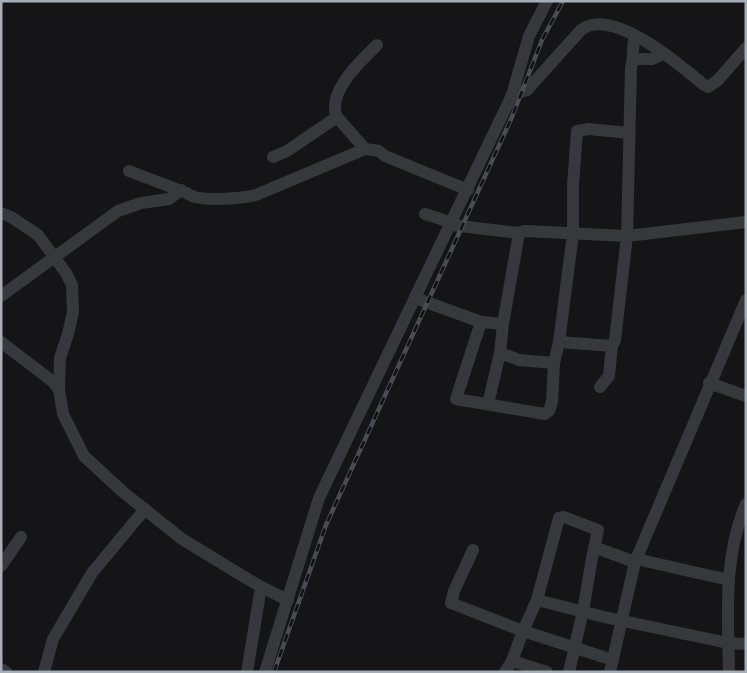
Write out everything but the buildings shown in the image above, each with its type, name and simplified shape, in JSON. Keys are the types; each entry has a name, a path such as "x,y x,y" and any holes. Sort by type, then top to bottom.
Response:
{"street":[{"path":"265,672 319,498 512,95 529,36 547,1"},
{"path":"512,95 527,90 586,26 615,26 663,54 704,85 708,86 718,80 746,48"},
{"path":"600,387 609,376 627,236 630,68 633,59 632,48 635,36"},
{"path":"364,149 334,111 338,95 350,71 378,45"},
{"path":"633,59 652,59 663,54"},
{"path":"273,157 287,151 337,117"},
{"path":"481,322 456,400 545,414 549,411 552,402 554,363 559,342 573,234 573,185 577,131 589,129 629,133"},
{"path":"129,171 181,190 190,196 214,199 256,195 364,149 379,151 385,156 468,190"},
{"path":"1,296 118,211 141,203 169,199 181,190"},
{"path":"1,213 11,217 38,235 66,272 72,286 73,312 60,358 59,388 63,414 84,456 123,492 182,539 261,587 288,600"},
{"path":"425,214 444,220 451,225 519,233 525,231 627,236 746,222"},
{"path":"488,404 500,354 503,324 519,233"},
{"path":"416,298 481,322 503,324"},
{"path":"473,550 454,591 451,603 574,647 612,666 636,561 746,300"},
{"path":"1,342 59,388"},
{"path":"559,342 612,346"},
{"path":"500,354 519,360 554,363"},
{"path":"710,383 746,396"},
{"path":"729,672 730,564 741,516 746,504"},
{"path":"44,672 53,639 92,573 145,509"},
{"path":"547,672 509,666 537,600 559,518 564,517 598,530 584,611 569,672"},
{"path":"1,566 21,537"},
{"path":"594,547 636,561 729,580"},
{"path":"248,672 261,587"},
{"path":"537,600 728,643 746,644"},
{"path":"1,669 6,672"}],"railway":[{"path":"274,672 326,525 512,117 542,40 563,1"}]}
